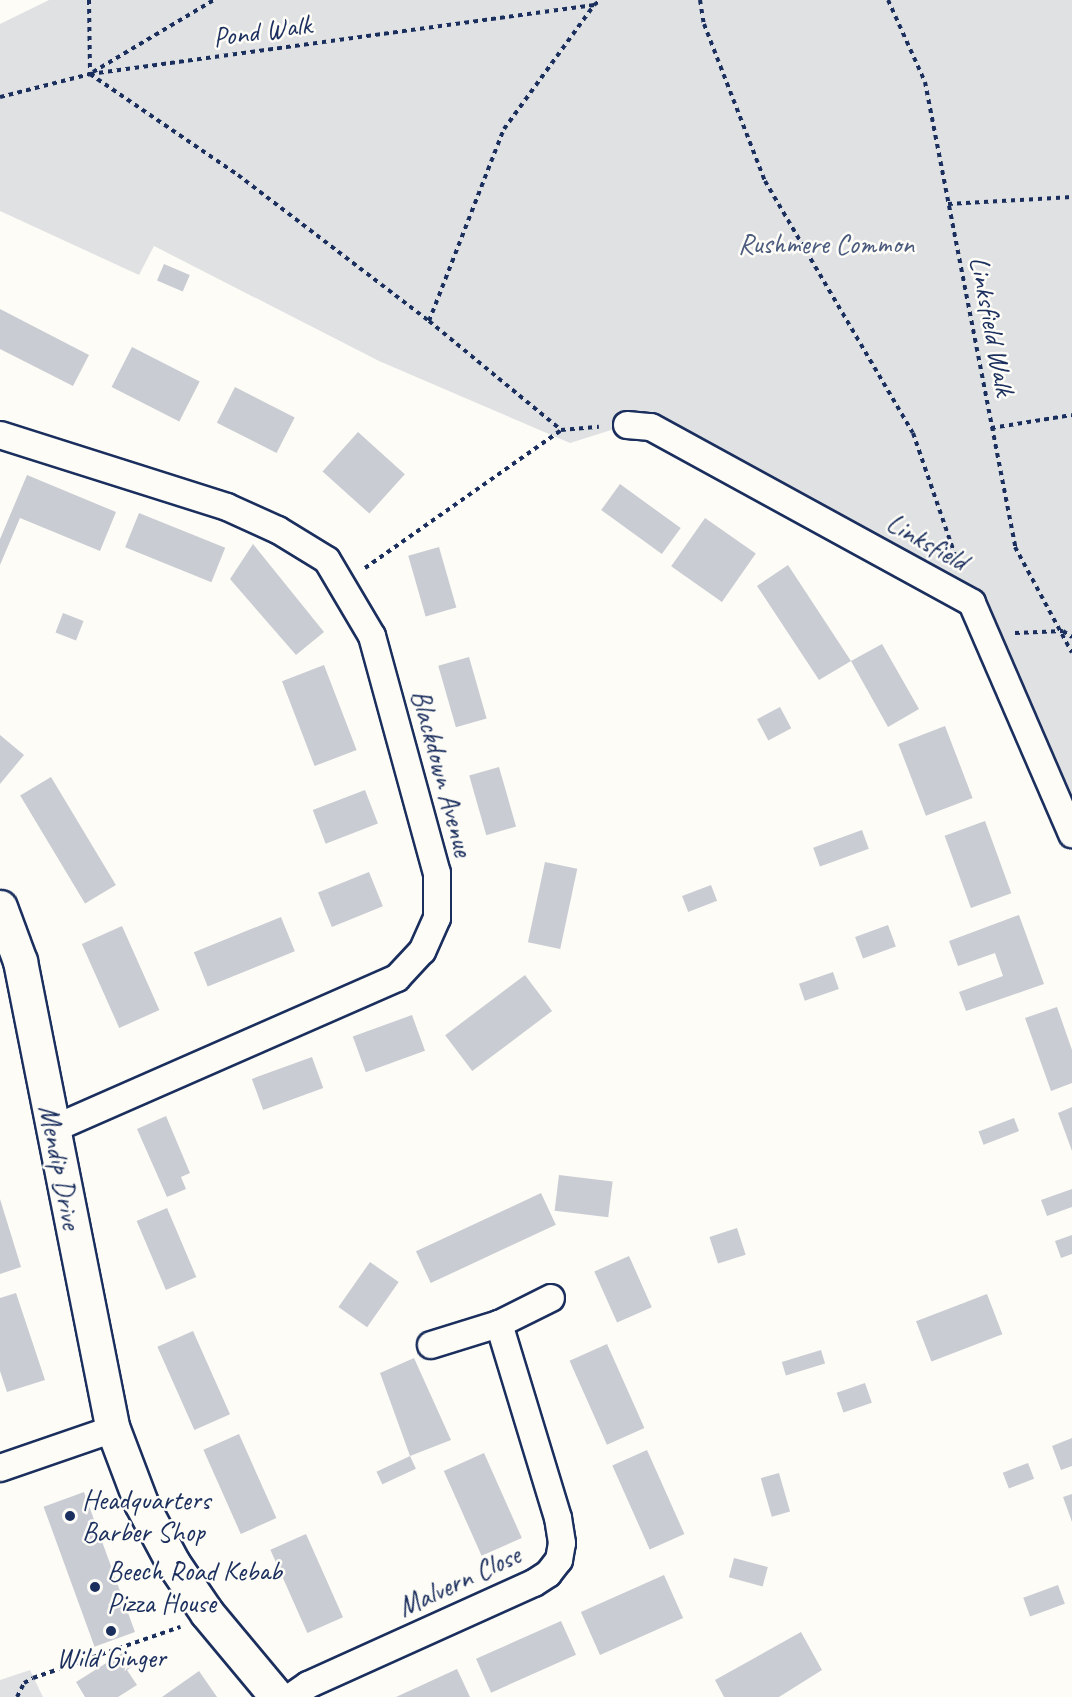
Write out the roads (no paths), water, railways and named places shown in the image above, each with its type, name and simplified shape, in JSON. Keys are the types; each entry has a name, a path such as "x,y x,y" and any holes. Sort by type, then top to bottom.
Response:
{"street":[{"name":"Linksfield","path":"627,425 651,427 972,603 1072,834"},
{"name":"Blackdown Avenue","path":"0,435 227,507 278,530 327,560 344,583 372,636 437,873 437,918 422,951 397,978 370,993 52,1129"},
{"name":"Mendip Drive","path":"0,907 20,961 113,1429 141,1503 172,1563 207,1613 277,1697"},
{"path":"431,1345 499,1324 551,1298"},
{"name":"Malvern Close","path":"291,1697 308,1685 534,1583 559,1560 562,1543 558,1518 499,1324"},
{"path":"0,1468 113,1429"}],"place":[{"name":"Headquarters Barber Shop","path":"70,1516"},
{"name":"Beech Road Kebab Pizza House","path":"95,1587"},
{"name":"Wild Ginger","path":"111,1631"}],"park label":[{"name":"Rushmere Common","path":"826,244"}]}
